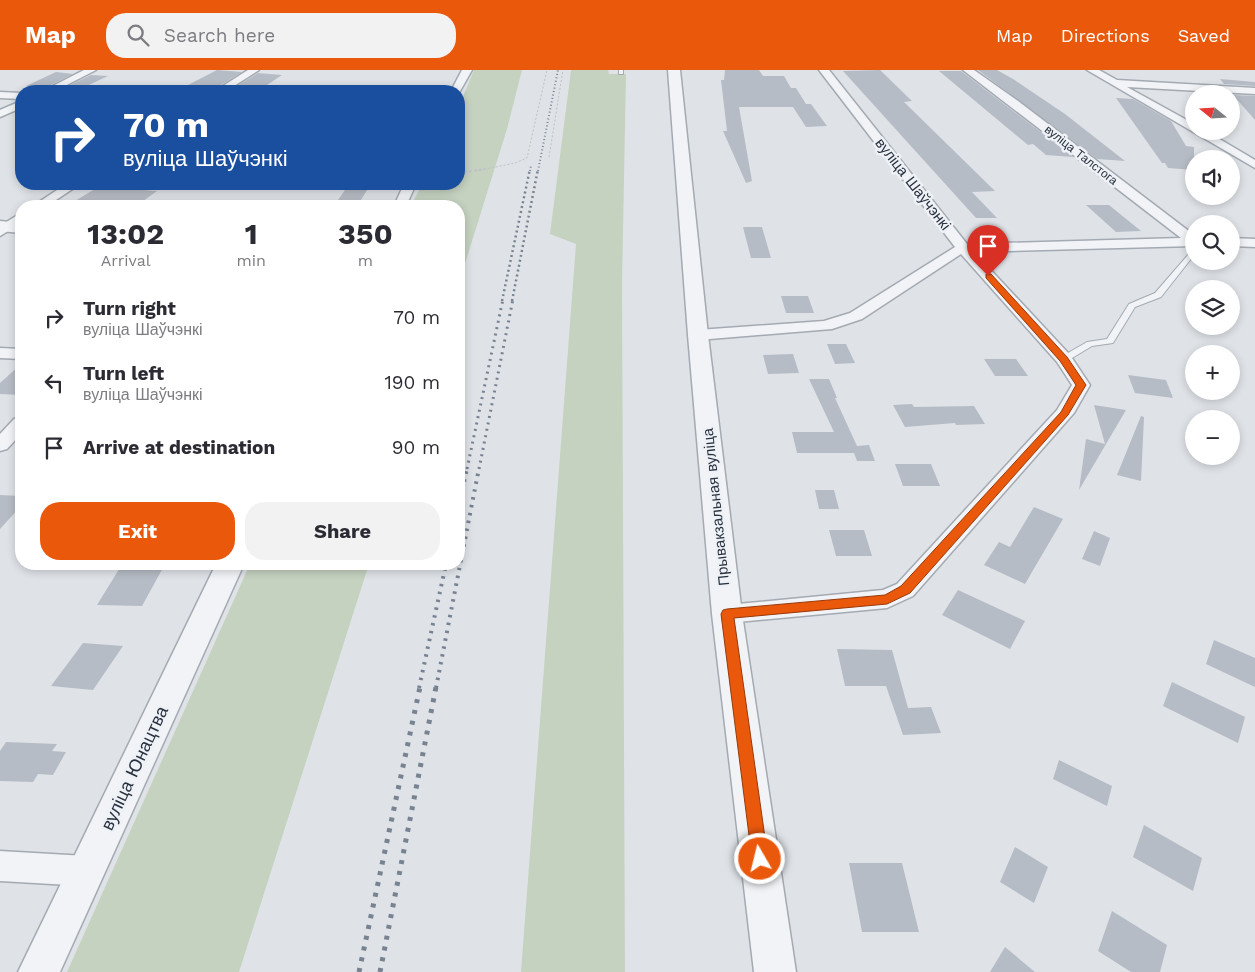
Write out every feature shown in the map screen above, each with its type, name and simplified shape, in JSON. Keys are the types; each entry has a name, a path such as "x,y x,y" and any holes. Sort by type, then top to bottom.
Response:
{"street":[{"path":"60,85 91,70"},
{"path":"230,85 254,70"},
{"path":"459,85 467,70"},
{"name":"Прывакзальная вуліца","path":"674,70 698,335 727,614 775,972"},
{"name":"вуліца Шаўчэнкі","path":"727,614 887,599 905,590 1065,413 1081,385 1064,359 963,248 824,70"},
{"name":"вуліца Талстога","path":"968,70 1014,103 1185,235"},
{"path":"1092,70 1185,124"},
{"path":"1115,83 1255,91"},
{"path":"0,95 15,96"},
{"path":"0,114 15,107"},
{"path":"1213,140 1255,165"},
{"path":"49,200 64,190"},
{"path":"698,335 826,326 856,316 950,254 963,248 1185,242"},
{"path":"1240,242 1255,243"},
{"path":"0,353 15,354"},
{"path":"0,445 15,429"},
{"name":"вуліца Юнацтва","path":"39,972 227,570"},
{"path":"0,866 86,871"}],"lane":[{"path":"1064,359 1090,344 1110,340 1132,306 1158,295 1185,261"}],"path":[{"path":"465,172 524,161 527,158 548,70"},
{"path":"549,157 562,70"}],"green space":[{"path":"474,70 522,70 507,129 465,264 465,200 414,200 419,190 465,190 465,92"},
{"path":"571,70 608,70 609,74 626,74 622,284 625,972 521,972 576,244 550,234"},
{"path":"247,570 367,570 239,972 67,972"}],"building":[{"path":"217,70 242,72 221,85 188,85"},
{"path":"725,70 759,70 763,76 784,76 791,88 796,88 806,104 811,104 827,126 806,127 793,107 739,107 752,181 746,183 723,131 727,131 721,80 724,80"},
{"path":"880,70 912,101 904,102 995,191 972,192 997,218 976,218 843,71"},
{"path":"978,70 997,70 1013,79 1065,114 1125,161 1097,159"},
{"path":"939,71 961,71 1073,157 1046,155 1033,144 1028,145"},
{"path":"56,72 73,74 51,85 28,85"},
{"path":"258,73 282,75 267,85 238,85"},
{"path":"91,75 108,76 89,85 70,85"},
{"path":"1220,79 1255,82 1255,86 1240,85 1224,84"},
{"path":"1240,95 1255,96 1255,120 1240,103"},
{"path":"1116,98 1133,99 1171,121 1186,146 1194,147 1194,150 1185,150 1185,169 1168,168 1165,163 1162,163"},
{"path":"93,190 157,191 144,200 77,200"},
{"path":"345,190 367,190 361,200 338,200"},
{"path":"1086,205 1109,205 1141,231 1116,232"},
{"path":"743,227 762,227 771,258 751,258"},
{"path":"781,296 808,296 814,313 786,313"},
{"path":"827,344 846,344 855,363 835,364"},
{"path":"793,354 799,373 768,374 763,355"},
{"path":"984,359 1016,359 1028,376 995,376"},
{"path":"15,369 15,395 0,394 0,383"},
{"path":"1128,375 1166,380 1173,398 1135,393"},
{"path":"809,379 829,379 837,398 835,398 857,446 869,445 875,461 857,461 854,453 797,453 792,432 834,432"},
{"path":"912,404 914,407 974,406 985,424 956,425 955,423 905,427 893,405"},
{"path":"1094,405 1126,410 1079,490 1086,439 1105,444"},
{"path":"1141,416 1144,417 1141,481 1117,475"},
{"path":"895,464 931,464 940,486 903,486"},
{"path":"815,490 834,490 839,509 819,509"},
{"path":"0,495 15,496 15,513 0,529"},
{"path":"1034,507 1063,519 1025,584 984,565 999,542 1010,547"},
{"path":"829,530 864,530 872,556 836,556"},
{"path":"1094,531 1110,538 1100,566 1082,559"},
{"path":"119,570 162,570 142,606 97,605"},
{"path":"958,590 1025,621 1010,649 942,615"},
{"path":"1214,640 1255,658 1255,687 1206,664"},
{"path":"83,643 123,646 93,690 51,686"},
{"path":"837,649 892,650 908,708 931,707 941,733 903,735 886,686 845,686"},
{"path":"1172,682 1245,717 1238,743 1163,706"},
{"path":"6,742 57,744 52,751 66,752 53,775 38,774 33,782 0,781 0,751"},
{"path":"1059,760 1112,786 1107,806 1053,779"},
{"path":"1144,825 1202,858 1193,891 1133,857"},
{"path":"1015,847 1048,867 1034,903 1000,882"},
{"path":"849,863 902,863 919,932 862,932"},
{"path":"1112,911 1167,945 1160,972 1131,972 1098,951"},
{"path":"1005,947 1035,972 990,972"}],"railway":[{"path":"538,171 558,70"},
{"path":"530,171 531,165"},
{"path":"502,301 530,169"},
{"path":"512,301 538,169"},
{"path":"467,469 503,299"},
{"path":"479,469 513,299"},
{"path":"465,477 467,468"},
{"path":"465,540 479,468"},
{"path":"419,688 445,570"},
{"path":"436,688 459,570"},
{"path":"359,972 420,687"},
{"path":"380,972 436,687"}],"route":[{"path":"760,859 727,614 887,599 905,590 1065,413 1081,385 1064,359 988,276"}]}
